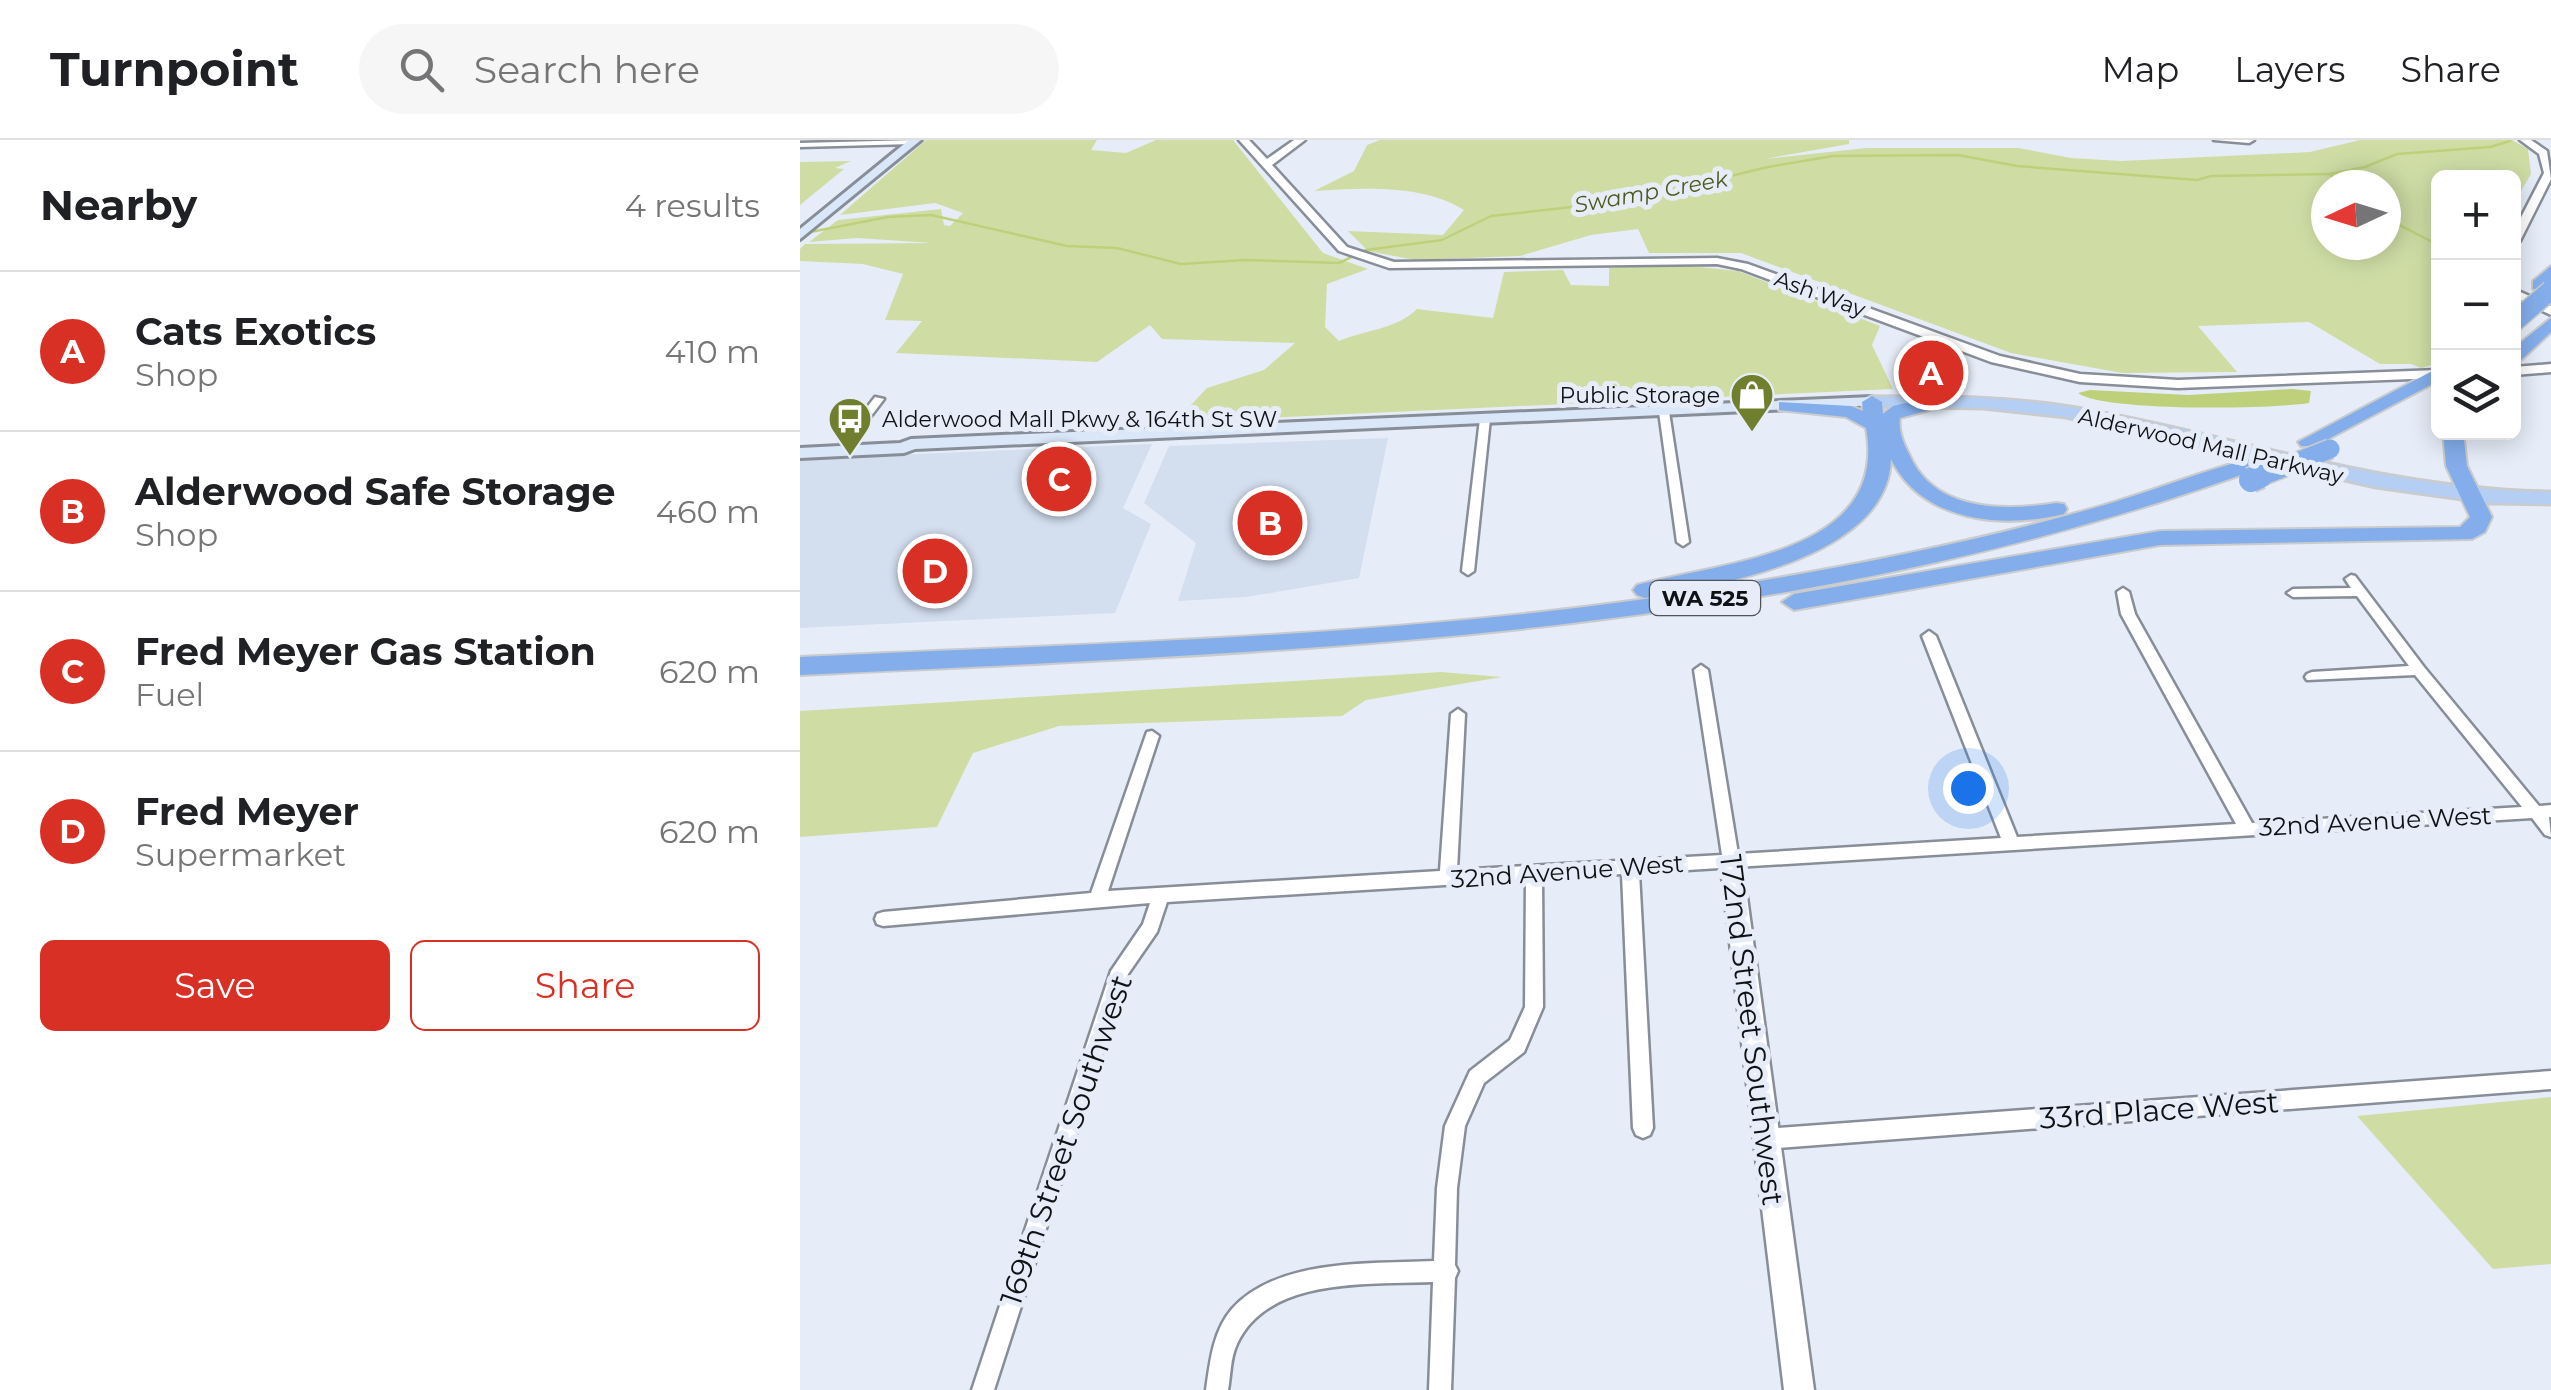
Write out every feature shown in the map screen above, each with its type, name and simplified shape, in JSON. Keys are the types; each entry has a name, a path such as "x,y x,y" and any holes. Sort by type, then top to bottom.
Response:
{"highway":[{"path":"2521,311 2547,282"},
{"path":"2521,335 2551,310"},
{"path":"2521,350 2551,324"},
{"name":"WA 525","path":"800,666 1448,631 1694,600 1979,544 2144,502 2216,474 2252,472 2431,378"},
{"name":"WA 525","path":"800,682 1264,659 1501,638 1695,612 1967,560 2098,528 2330,448 2431,397"},
{"path":"1786,406 1878,418 1940,400"},
{"path":"1878,418 1914,480 1942,500 1987,513 2049,511 2216,474"},
{"path":"1177,647 1528,609 1670,585 1776,559 1835,530 1868,498 1881,464 1878,418"},
{"path":"1695,612 1714,616 2160,538 2464,534 2477,528 2481,517 2457,472 2453,440"}],"main road":[{"path":"800,236 913,141"},
{"name":"Alderwood Mall Parkway","path":"1940,400 2091,415 2358,481 2473,498 2551,498"},
{"path":"800,453 904,448 912,444 1786,406"},
{"path":"800,445 911,440 912,444"}],"street":[{"name":"Ash Way","path":"1244,140 1343,250 1393,266 1717,261 1744,266 1996,359 2102,381 2178,384 2431,374"},
{"path":"1266,165 1300,140"},
{"path":"2220,140 2249,140"},
{"path":"2521,227 2549,173 2548,159 2525,140"},
{"path":"800,145 913,141"},
{"path":"2521,296 2551,310"},
{"path":"2521,370 2551,368"},
{"path":"845,443 879,400"},
{"path":"1664,412 1683,542"},
{"path":"1468,571 1485,419"},
{"path":"2350,578 2419,670 2543,811 2551,831"},
{"path":"2122,592 2128,614 2248,829"},
{"path":"2293,593 2360,592"},
{"path":"1929,636 2012,845"},
{"name":"172nd Street Southwest","path":"1701,670 1730,860 1799,1390"},
{"path":"2312,677 2419,670"},
{"path":"1448,879 1458,714"},
{"path":"1098,899 1152,736"},
{"name":"32nd Avenue West","path":"883,919 1098,899 2543,811"},
{"path":"1630,865 1642,1128"},
{"path":"1440,1390 1447,1188 1454,1126 1478,1077 1517,1046 1534,1007 1534,873"},
{"name":"169th Street Southwest","path":"984,1390 1120,971 1150,927 1160,896"},
{"name":"33rd Place West","path":"1766,1139 2551,1080"},
{"path":"1217,1390 1226,1341 1255,1300 1298,1281 1446,1271"}],"shaded area":[{"path":"926,140 1097,140 1091,150 1126,153 1156,140 1233,140 1323,253 1368,269 1327,284 1325,327 1339,341 1390,325 1417,309 1493,318 1504,272 1563,270 1571,285 1609,286 1609,268 1671,264 1738,271 1880,326 1872,345 1893,389 1175,422 1207,388 1264,370 1295,343 1162,339 1150,325 1097,362 896,353 922,321 885,320 903,274 863,264 800,261 800,249 805,244 932,243 857,238 809,242 838,220 941,209 944,225 950,226 963,213 935,203 840,215"},
{"name":"Swamp Creek","path":"1380,140 1849,140 1849,144 1764,159 1866,148 2019,148 2071,158 2121,161 2310,152 2360,140 2512,140 2528,149 2531,174 2521,191 2521,170 2431,170 2431,365 2421,368 2411,364 2380,364 2309,322 2198,326 2237,372 2122,373 2011,353 1741,253 1649,253 1638,229 1591,235 1520,256 1415,260 1368,251 1348,231 1443,235 1464,210 1411,192 1314,191 1354,171 1367,145"},
{"path":"851,161 835,168 844,169 800,205 800,162"},
{"path":"2090,390 2188,395 2311,391 2309,403 2261,407 2153,406 2094,399 2078,393"},
{"path":"1388,438 1359,578 1246,597 1178,601 1196,543 1144,503 1169,446"},
{"path":"1152,444 1123,508 1151,524 1115,613 800,628 800,459"},
{"path":"1441,672 1502,677 1366,700 1342,716 1059,726 973,753 937,827 800,837 800,711"},
{"path":"2551,1097 2551,1264 2493,1269 2357,1116"}],"waterway":[{"name":"Swamp Creek","path":"2350,170 2397,154 2490,147 2510,141"},
{"name":"Swamp Creek","path":"800,234 888,217 931,215 1067,246 1117,248 1181,264 1246,260 1339,263 1366,250 1442,240 1491,216 1627,201 1768,167 1833,156 1958,155 2017,166 2197,180 2211,176 2311,174"},
{"path":"2401,226 2431,241"}],"place":[{"name":"Cats Exotics","path":"1931,373"},
{"name":"Public Storage","path":"1752,433"},
{"name":"Alderwood Mall Pkwy & 164th St SW","path":"850,457"},
{"name":"Fred Meyer Gas Station","path":"1059,479"},
{"name":"Alderwood Safe Storage","path":"1270,523"},
{"name":"Fred Meyer","path":"935,571"}]}
